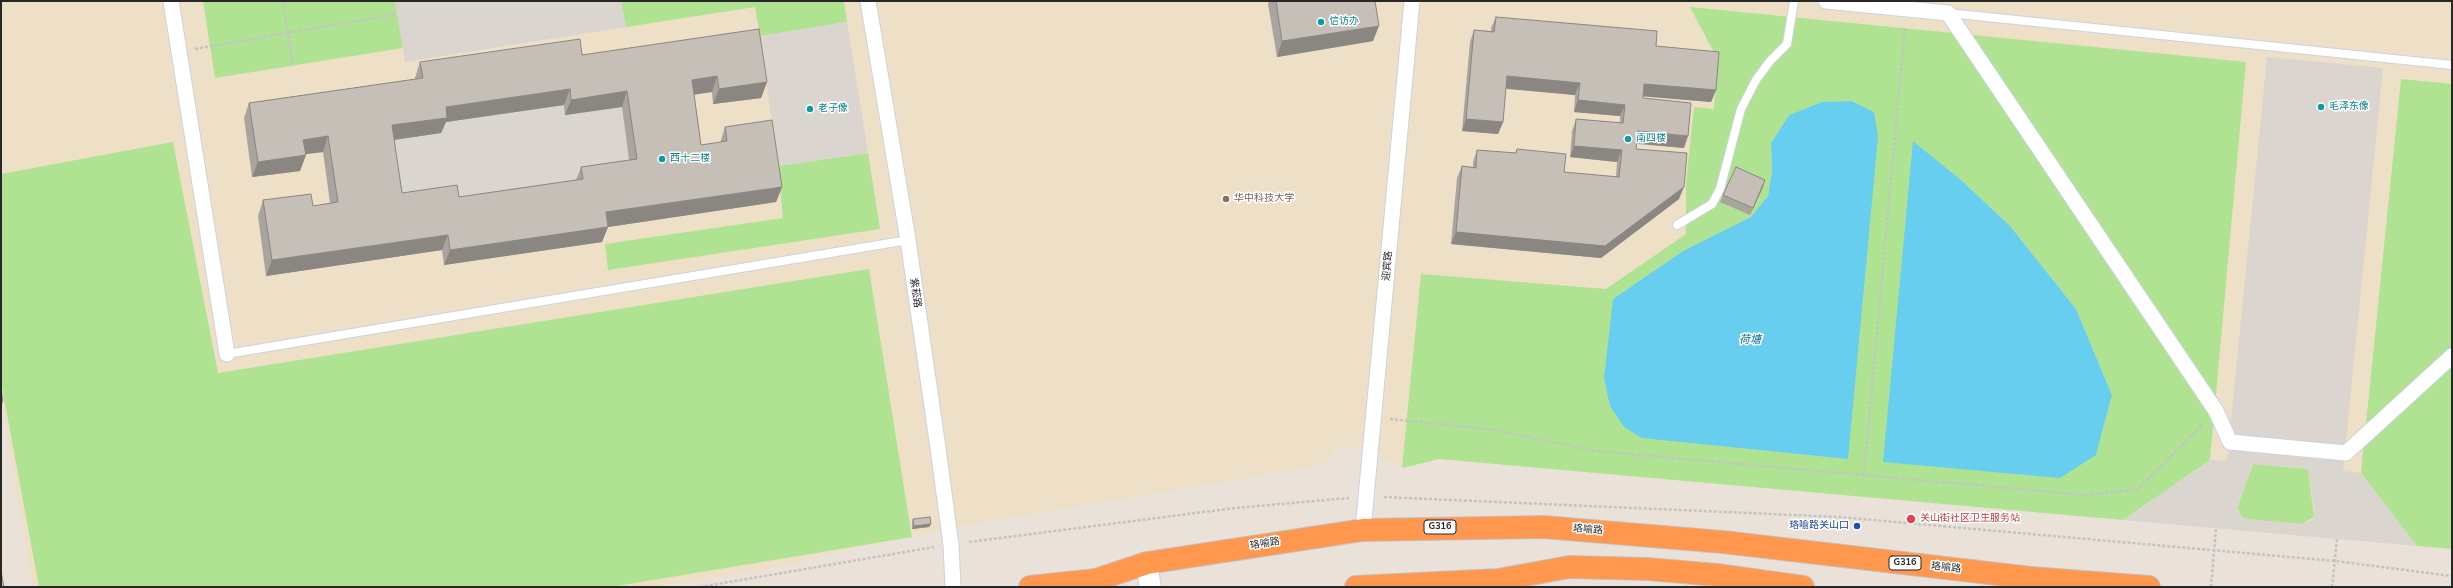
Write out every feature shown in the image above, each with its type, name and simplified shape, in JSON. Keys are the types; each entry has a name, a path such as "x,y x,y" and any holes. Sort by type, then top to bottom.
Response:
{"highway":[{"name":"珞喻路","path":"1030,587 1096,580 1147,562 1363,530 1544,526 1723,542 2031,578 2149,587"},
{"path":"1356,587 1498,580 1568,567 1648,569 1717,575 1804,587"}],"street":[{"path":"171,1 227,354"},
{"name":"紫菘路","path":"868,1 908,240 950,530 953,587"},
{"name":"迎宾路","path":"1363,530 1412,1"},
{"path":"1826,1 1907,9 1949,7 2216,411 2230,442 2346,454 2452,356"},
{"path":"1147,562 1150,587"}],"lane":[{"path":"1677,225 1712,204 1720,189 1741,109 1756,80 1770,60 1787,44 1794,1"},
{"path":"1949,7 2452,65"},
{"path":"227,354 908,240"}],"path":[{"path":"283,1 293,66"},
{"path":"1864,474 1907,9"},
{"path":"179,51 398,14"},
{"path":"1373,417 1488,429 1596,450 2086,495 2138,489 2216,411"},
{"path":"2211,587 2216,528"},
{"path":"2332,587 2337,539"}],"shaded area":[{"name":"华中科技大学","path":"1,1 2452,1 2452,549 1439,459 1402,468 1371,449 1337,446 1322,465 973,524 914,535 762,570 650,587 33,587 1,397"},
{"path":"395,1 621,1 626,27 405,62"},
{"path":"847,22 868,153 778,166 760,36"},
{"path":"2267,57 2383,68 2343,471 2361,473 2417,546 2123,520 2210,460 2227,461","holes":["2253,464 2308,469 2314,509 2314,517 2310,521 2302,524 2246,519 2238,513 2237,508"]},
{"path":"564,105 566,115 622,107 631,174 396,208 386,141 441,133 440,123"}],"green space":[{"path":"203,1 395,1 403,48 215,78"},
{"path":"621,1 844,1 847,22 760,36 755,7 626,27"},
{"path":"1690,7 2246,62 2210,460 2123,520 1439,459 1402,468 1421,274 1606,289 1686,234 1686,182 1694,107 1714,109 1718,60","holes":["1851,101 1848,459 1613,299 1683,251 1751,217 1768,196 1772,171 1771,143 1789,115 1822,102","1913,141 1961,180 2010,226 2076,309 2112,395 2096,455"]},
{"path":"2401,79 2452,84 2452,549 2417,546 2361,473"},
{"path":"173,142 218,373 869,269 912,537 611,587 39,587 1,382 1,174"},
{"path":"868,153 880,229 608,270 605,244 783,218 778,166"},
{"path":"2253,464 2308,469 2314,517 2302,524 2246,519 2242,517 2237,508"}],"water":[{"name":"荷塘","path":"1851,101 1874,112 1878,137 1848,459 1642,438 1624,427 1610,406 1604,378 1613,299 1683,251 1751,217 1768,196 1772,171 1771,143 1789,115 1822,102"},
{"path":"1913,141 1961,180 2010,226 2076,309 2112,395 2096,455 2060,478 1883,462"}],"building":[{"name":"信访办","path":"1276,1 1375,1 1379,26 1282,41"},
{"name":"南四楼","path":"1496,17 1657,31 1656,46 1719,52 1716,90 1644,84 1643,98 1691,103 1688,136 1638,131 1636,149 1687,153 1684,187 1605,246 1456,232 1462,166 1476,168 1477,150 1516,153 1517,149 1566,154 1564,172 1619,177 1622,150 1574,146 1576,119 1623,123 1625,105 1578,100 1580,83 1507,76 1503,122 1466,119 1474,30 1494,32"},
{"name":"西十二楼","path":"759,29 767,82 719,89 717,76 692,80 701,145 727,141 725,127 772,120 782,187 606,212 608,227 450,250 448,235 272,260 263,200 311,194 313,206 338,202 328,136 303,140 306,155 258,162 249,103 423,78 420,62 580,39 582,55","holes":["570,89 571,100 627,91 637,159 581,167 583,179 459,197 457,185 402,193 392,125 447,118 446,107"]},
{"path":"1736,167 1765,180 1753,208 1723,195"},
{"path":"1,388 3,401 1,401"},
{"path":"930,517 931,524 914,526 913,519"},
{"path":"1,571 4,587 1,587"}],"place":[{"name":"信访办","path":"1321,22"},
{"name":"毛泽东像","path":"2321,107"},
{"name":"老子像","path":"810,109"},
{"name":"南四楼","path":"1628,139"},
{"name":"西十二楼","path":"662,159"},
{"name":"华中科技大学","path":"1226,199"},
{"name":"关山街社区卫生服务站","path":"1911,519"},
{"name":"珞喻路关山口","path":"1857,526"}]}
